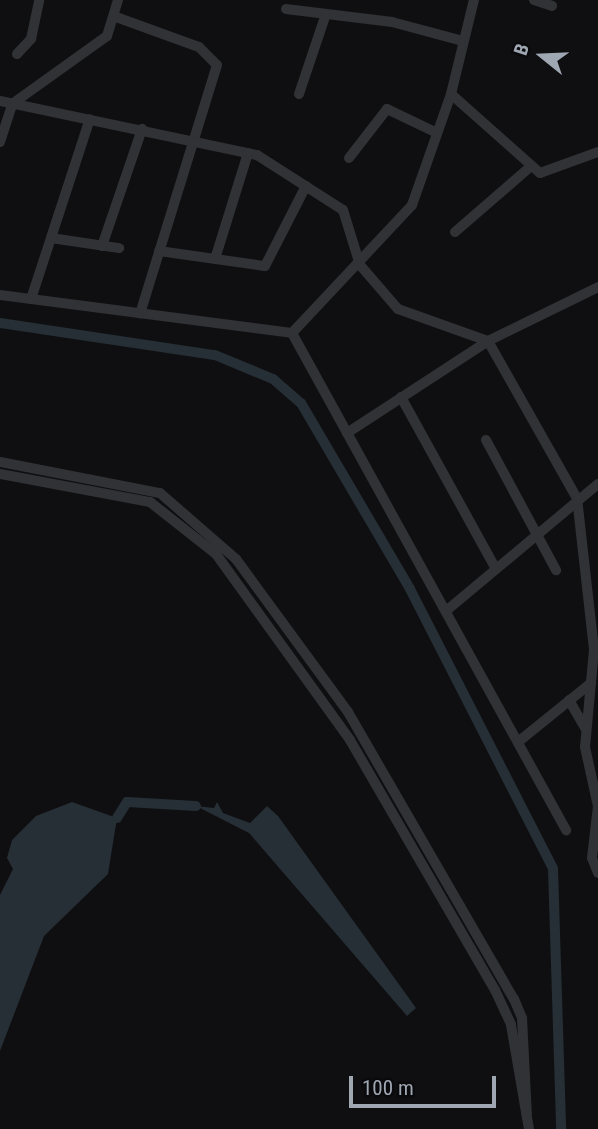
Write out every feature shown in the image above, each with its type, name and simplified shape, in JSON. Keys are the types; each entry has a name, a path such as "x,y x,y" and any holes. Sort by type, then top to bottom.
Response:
{"street":[{"path":"17,54 31,39 39,0"},
{"path":"0,142 12,104 107,36 116,17 118,0"},
{"path":"292,333 360,265 412,205 451,94 474,0"},
{"path":"534,0 552,6"},
{"path":"286,9 392,22 463,41"},
{"path":"299,94 326,14"},
{"path":"116,17 212,54 218,76 193,139 140,313"},
{"path":"451,94 520,153 529,168 540,173 598,152"},
{"path":"0,101 193,139 248,153 343,210 360,265 398,309 488,341 577,498 594,650 586,730 598,806 592,858 598,873"},
{"path":"349,158 387,109 437,133"},
{"path":"31,299 90,119"},
{"path":"102,246 142,129"},
{"path":"215,259 248,153"},
{"path":"455,232 529,168"},
{"path":"159,251 265,266 306,186"},
{"path":"51,238 119,248"},
{"path":"347,433 488,341 598,287"},
{"path":"0,295 292,333"},
{"path":"292,333 566,830"},
{"path":"401,397 496,569"},
{"path":"486,440 556,570"},
{"path":"0,462 90,483"},
{"path":"0,474 160,493 205,526 236,559 316,677 436,880 522,1018 528,1123"},
{"path":"446,611 577,498 598,484"},
{"path":"518,742 590,683"},
{"path":"569,700 586,730"}],"shaded area":[{"path":"72,802 117,818 108,874 44,936 0,1051 0,895 13,869 7,858 12,840 36,816"},
{"path":"217,802 223,813 250,823 267,806 278,816 416,1008 407,1016 249,833 196,806 214,808"}],"waterway":[{"path":"0,323 215,355 273,379 301,403 410,589 553,869 561,1129"},
{"path":"117,818 127,802 196,806"}]}
